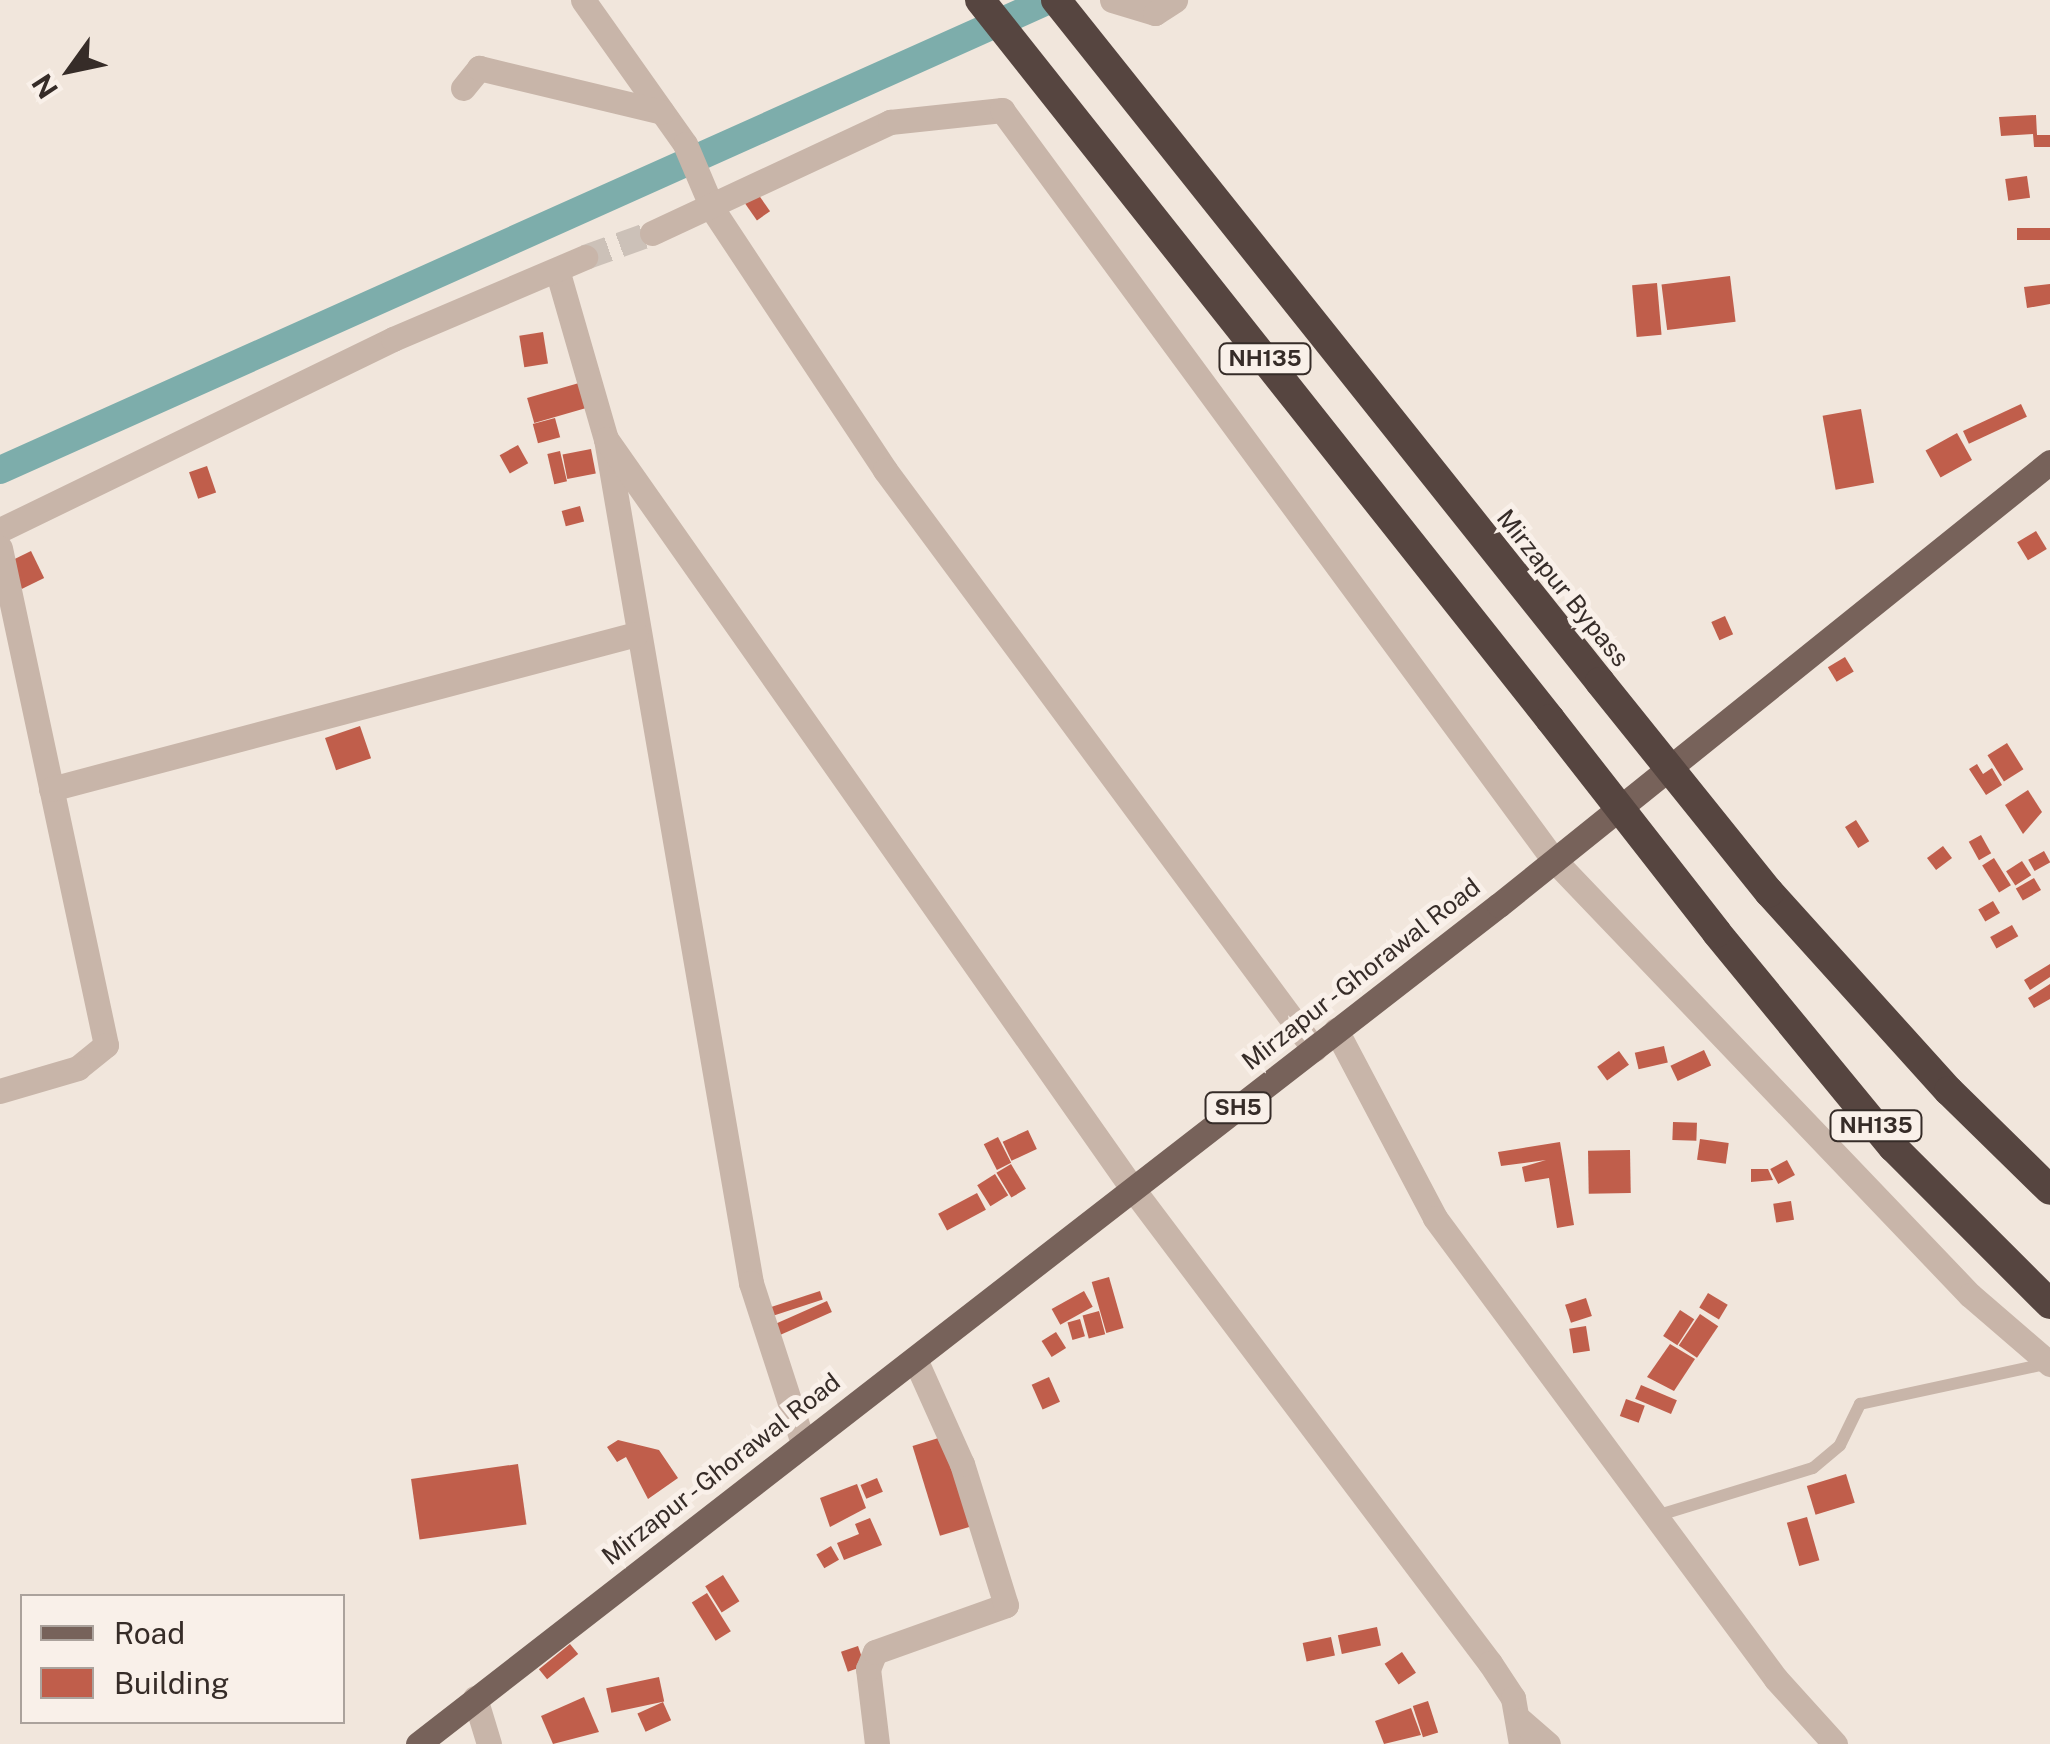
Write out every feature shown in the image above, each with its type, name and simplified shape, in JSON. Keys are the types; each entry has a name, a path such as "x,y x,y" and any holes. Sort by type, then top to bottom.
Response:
{"highway":[{"name":"NH135","path":"980,0 1717,933 1894,1148 2050,1304"},
{"name":"Mirzapur Bypass","path":"1056,0 1770,892 1949,1092 2050,1190"}],"main road":[{"name":"Mirzapur - Ghorawal Road","path":"418,1744 1314,1049 2050,462"}],"street":[{"path":"582,0 685,144 705,180 713,210 1054,707 1314,1049"},
{"path":"1116,4 1155,13 1175,0"},
{"path":"463,88 479,68 662,112"},
{"path":"652,233 713,210 890,122 1002,110 1552,859 1942,1267 2049,1363"},
{"path":"0,530 393,338 558,273 585,257"},
{"path":"558,273 606,440 636,634 751,1283 803,1443"},
{"path":"606,440 1132,1188 1490,1663 1521,1732 1548,1744"},
{"path":"0,548 106,1045 104,1054 78,1068 0,1091"},
{"path":"52,790 636,634"},
{"path":"1336,1030 1434,1218 1654,1517 1835,1744"},
{"path":"877,1744 870,1658 892,1642 990,1617 1006,1605 962,1464 915,1359"},
{"path":"475,1698 489,1744"}],"lane":[{"path":"1654,1517 1813,1468 1840,1445 1860,1404 2049,1363"}],"building":[{"path":"2036,115 2037,135 2050,135 2050,147 2034,147 2033,134 2001,136 1999,117"},
{"path":"2027,176 2030,198 2008,201 2005,179"},
{"path":"758,194 770,211 757,220 745,203"},
{"path":"2017,228 2050,228 2050,240 2017,240"},
{"path":"1730,276 1736,322 1667,330 1662,284"},
{"path":"1657,283 1662,335 1637,337 1632,285"},
{"path":"2050,284 2050,304 2027,308 2024,287"},
{"path":"543,332 548,364 524,367 519,336"},
{"path":"579,383 586,408 534,423 527,398"},
{"path":"2021,404 2027,417 1969,444 1963,431"},
{"path":"1861,409 1874,483 1836,490 1823,416"},
{"path":"555,418 560,437 538,443 533,424"},
{"path":"1957,433 1972,460 1941,478 1926,450"},
{"path":"518,445 528,463 510,474 500,455"},
{"path":"591,449 596,474 567,479 563,455"},
{"path":"560,451 567,481 554,484 547,454"},
{"path":"207,466 216,492 198,499 189,472"},
{"path":"580,506 584,521 566,526 562,511"},
{"path":"2036,531 2047,549 2028,560 2017,542"},
{"path":"31,551 44,578 22,589 9,562"},
{"path":"1725,616 1733,634 1719,640 1711,622"},
{"path":"1845,657 1854,672 1837,682 1828,667"},
{"path":"360,726 371,758 336,770 325,738"},
{"path":"2007,743 2023,769 2004,781 1987,755"},
{"path":"1977,764 1983,774 1992,768 2002,785 1986,795 1969,769"},
{"path":"2028,790 2042,812 2023,834 2005,805"},
{"path":"1856,820 1869,841 1858,848 1845,827"},
{"path":"1981,835 1991,853 1979,860 1969,842"},
{"path":"1943,846 1952,858 1936,870 1927,858"},
{"path":"2044,851 2050,863 2035,871 2028,860"},
{"path":"1994,858 2011,885 1999,893 1982,865"},
{"path":"2022,861 2031,875 2015,886 2006,871"},
{"path":"2034,878 2041,890 2023,901 2016,888"},
{"path":"1993,901 2000,913 1985,922 1978,910"},
{"path":"2012,925 2018,936 1996,948 1990,937"},
{"path":"2050,964 2050,977 2030,990 2024,980"},
{"path":"2050,984 2050,999 2034,1008 2028,998"},
{"path":"1664,1046 1668,1063 1639,1069 1635,1053"},
{"path":"1704,1050 1711,1065 1678,1081 1670,1066"},
{"path":"1619,1051 1629,1065 1607,1081 1597,1067"},
{"path":"1673,1122 1697,1123 1696,1141 1672,1140"},
{"path":"1028,1130 1037,1149 1011,1161 1003,1142"},
{"path":"998,1137 1011,1163 997,1170 984,1144"},
{"path":"1700,1139 1729,1143 1726,1164 1697,1160"},
{"path":"1560,1142 1574,1225 1557,1228 1549,1178 1525,1182 1522,1167 1546,1160 1501,1166 1498,1152"},
{"path":"1630,1150 1631,1193 1589,1194 1588,1151"},
{"path":"1787,1160 1795,1175 1778,1184 1770,1169"},
{"path":"1011,1164 1026,1189 1011,1198 996,1173"},
{"path":"1751,1169 1768,1169 1773,1180 1751,1182"},
{"path":"995,1174 1008,1195 990,1206 977,1185"},
{"path":"977,1193 986,1210 947,1230 938,1214"},
{"path":"1791,1201 1794,1220 1776,1223 1773,1204"},
{"path":"1109,1277 1124,1328 1106,1333 1092,1282"},
{"path":"820,1291 823,1300 772,1316 770,1307"},
{"path":"1084,1291 1093,1307 1060,1325 1052,1309"},
{"path":"1708,1293 1728,1305 1719,1319 1699,1308"},
{"path":"1586,1298 1592,1316 1571,1323 1565,1305"},
{"path":"827,1301 832,1312 779,1336 774,1325"},
{"path":"1680,1310 1694,1319 1677,1345 1663,1336"},
{"path":"1099,1311 1105,1334 1089,1339 1083,1315"},
{"path":"1700,1314 1718,1326 1697,1358 1679,1346"},
{"path":"1080,1319 1085,1336 1072,1340 1068,1323"},
{"path":"1586,1326 1590,1351 1573,1353 1569,1329"},
{"path":"1056,1332 1066,1348 1052,1357 1042,1341"},
{"path":"1670,1344 1695,1359 1674,1391 1647,1377"},
{"path":"1049,1377 1060,1402 1043,1409 1032,1385"},
{"path":"1641,1385 1677,1400 1671,1414 1635,1399"},
{"path":"1626,1399 1645,1406 1639,1423 1620,1416"},
{"path":"945,1436 972,1526 940,1536 912,1446"},
{"path":"618,1440 659,1450 678,1478 648,1499 626,1457 617,1462 607,1447"},
{"path":"518,1464 526,1524 420,1539 411,1479"},
{"path":"1846,1474 1855,1503 1816,1515 1807,1486"},
{"path":"877,1478 883,1492 866,1499 860,1485"},
{"path":"857,1484 866,1508 830,1527 820,1498"},
{"path":"1807,1517 1819,1560 1799,1566 1787,1523"},
{"path":"870,1518 882,1545 844,1560 837,1543 859,1534 855,1524"},
{"path":"831,1546 839,1560 824,1568 816,1554"},
{"path":"723,1575 739,1601 722,1612 705,1586"},
{"path":"707,1593 731,1631 716,1641 692,1603"},
{"path":"1377,1627 1381,1646 1342,1654 1338,1635"},
{"path":"1331,1637 1335,1656 1307,1662 1303,1643"},
{"path":"570,1644 578,1654 547,1679 539,1669"},
{"path":"858,1646 865,1666 848,1672 841,1652"},
{"path":"1402,1652 1416,1673 1399,1684 1385,1664"},
{"path":"659,1677 664,1701 611,1713 606,1688"},
{"path":"584,1697 599,1732 553,1744 541,1716"},
{"path":"1428,1701 1438,1732 1423,1737 1413,1706"},
{"path":"663,1702 671,1720 646,1732 637,1713"},
{"path":"1411,1708 1421,1735 1384,1744 1375,1721"}],"waterway":[{"path":"0,470 1049,0"}],"tunnel":[{"path":"585,257 652,233"}]}
